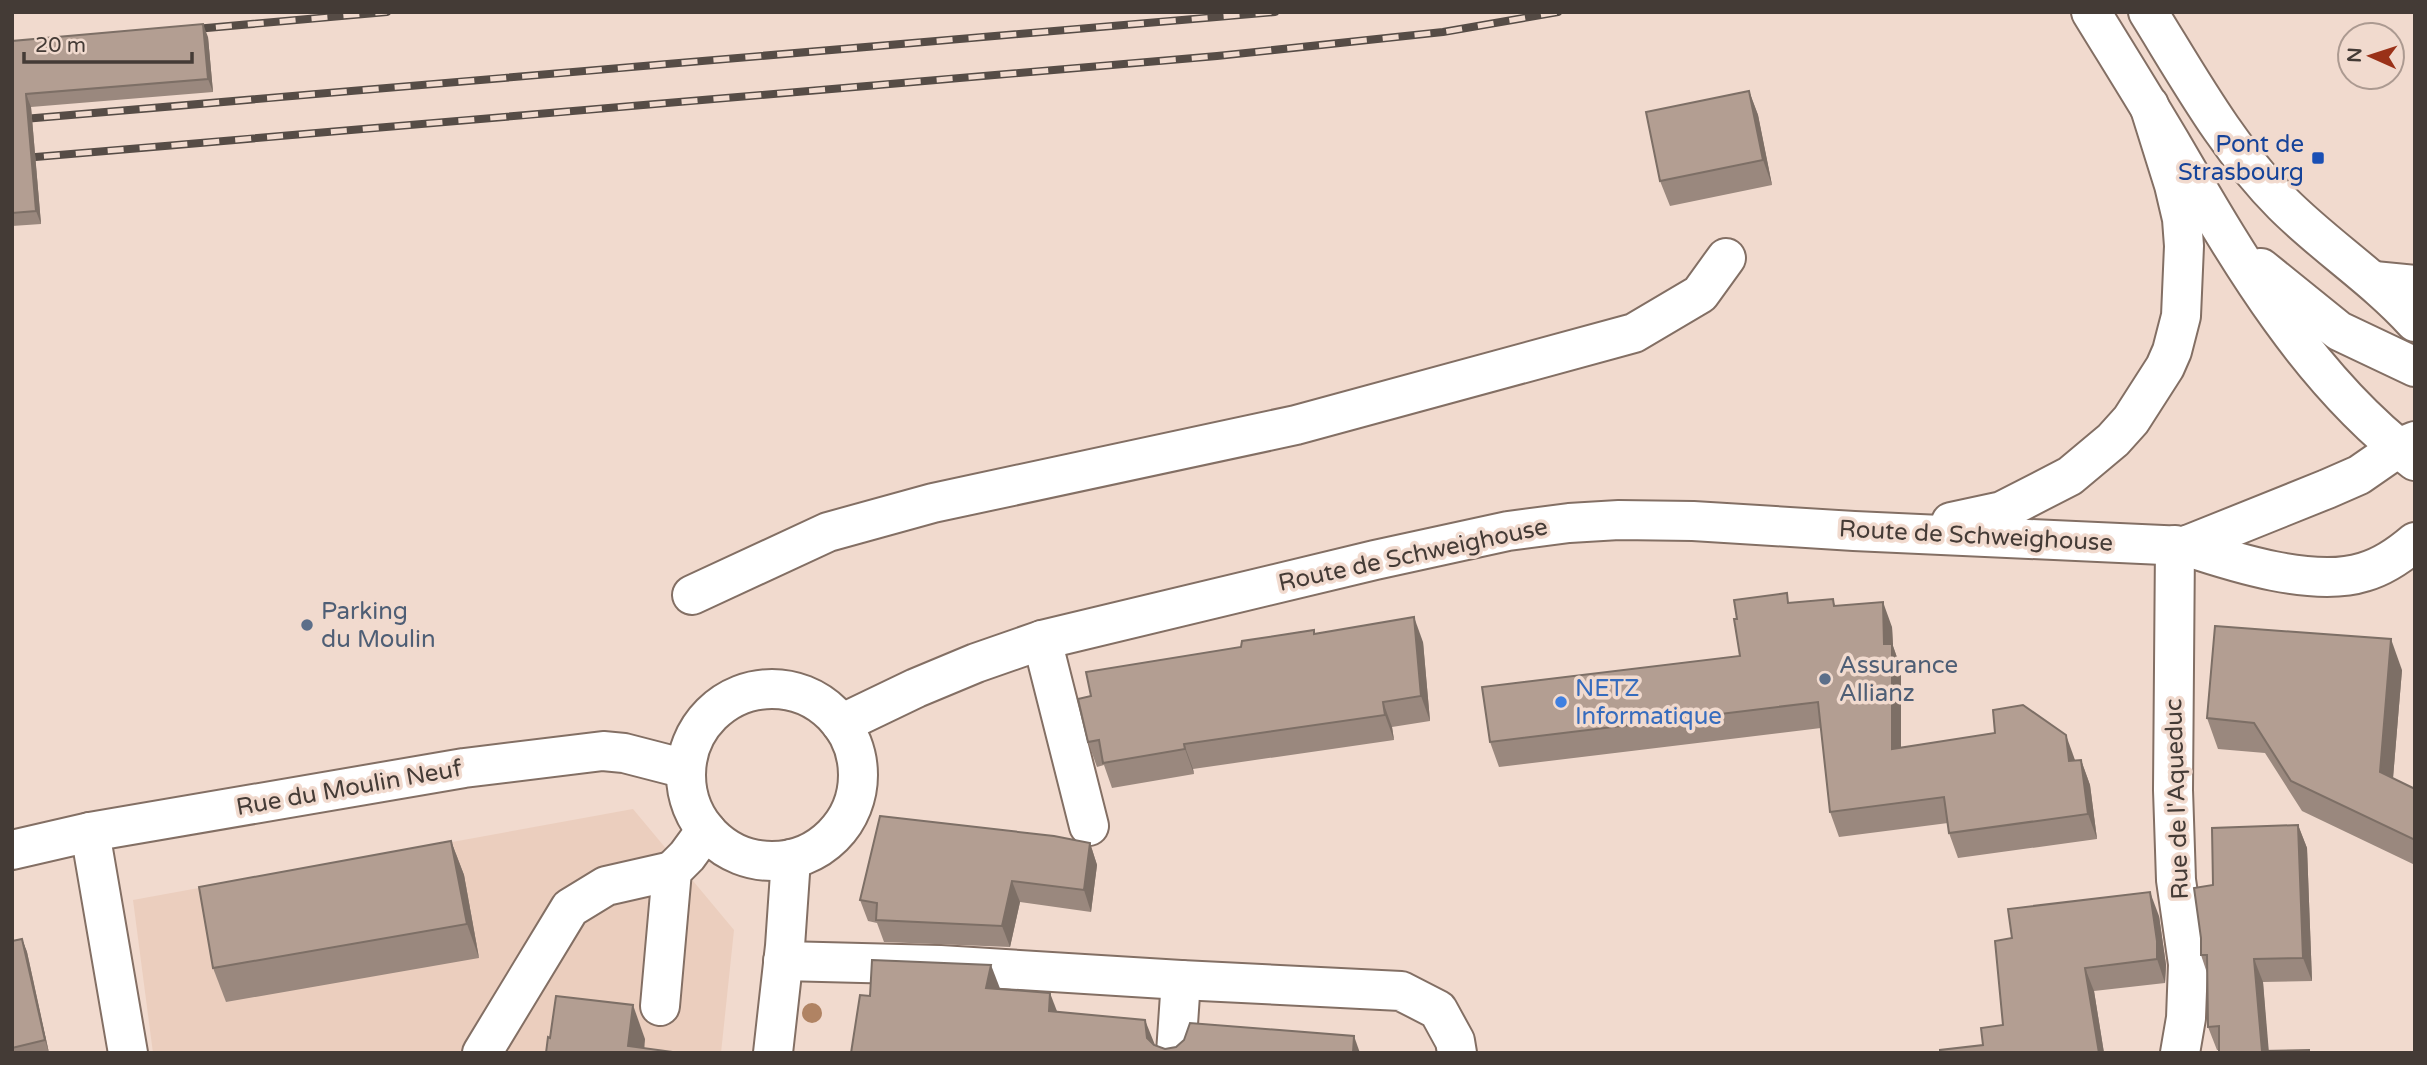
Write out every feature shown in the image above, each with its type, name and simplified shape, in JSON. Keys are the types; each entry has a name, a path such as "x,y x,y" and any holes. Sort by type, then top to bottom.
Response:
{"main road":[{"path":"2091,12 2229,242 2269,301 2329,381 2409,450 2295,503 2180,545"},
{"path":"2148,12 2210,112 2260,179 2312,231 2374,281 2415,322"},
{"path":"1854,531 1943,524 2002,511 2070,475 2113,440 2131,420 2154,386 2172,351 2180,316 2184,246 2182,219 2166,153 2141,92"},
{"path":"2229,242 2339,331 2415,367"},
{"path":"692,595 828,533 933,503 1296,425 1634,333 1700,294 1726,258"},
{"path":"2374,281 2415,285"},
{"name":"Route de Schweighouse","path":"841,724 928,683 1042,640 1375,560 1508,531 1569,523 1693,520 1854,531 2180,545 2275,571 2338,576 2364,572 2388,561 2415,542"},
{"name":"Rue de l'Aqueduc","path":"2180,545 2172,790 2176,880 2188,964 2186,1018 2180,1053"},
{"path":"1042,640 1089,827"},
{"path":"765,689 792,691 819,703 841,724 853,746 858,775 854,803 840,828 819,848 791,859 766,861 739,856 716,841 696,816 688,796 686,769 691,746 701,725 717,708 737,696 765,689"},
{"name":"Rue du Moulin Neuf","path":"12,850 90,832 464,768 603,751 624,753 686,769"},
{"path":"660,1006 672,871 706,830"},
{"path":"90,832 128,1053"},
{"path":"772,1053 791,859"},
{"path":"482,1053 570,908 606,886 672,871"},
{"path":"783,961 940,965 1401,991 1438,1010 1455,1041 1457,1053"},
{"path":"1176,1053 1181,980"}],"shaded area":[{"path":"633,809 734,930 721,1053 153,1053 133,900"}],"building":[{"path":"203,24 208,79 26,94 36,211 12,213 12,41"},
{"path":"1749,91 1763,160 1660,181 1646,112"},
{"path":"1787,593 1788,603 1833,599 1834,606 1883,602 1884,644 1892,644 1892,749 1995,733 1993,710 2023,705 2066,735 2069,761 2081,760 2088,814 1949,833 1944,797 1830,812 1818,702 1490,742 1482,687 1740,656 1734,600"},
{"path":"1414,617 1421,696 1383,702 1385,715 1184,744 1185,749 1103,763 1099,740 1088,742 1078,699 1091,696 1086,672 1241,647 1242,641 1314,630 1314,634"},
{"path":"2215,626 2391,639 2380,772 2415,789 2415,840 2291,781 2254,723 2207,718"},
{"path":"880,816 1054,836 1090,843 1084,890 1012,881 1002,926 876,920 877,903 860,900"},
{"path":"2298,825 2303,958 2254,959 2262,1051 2309,1050 2309,1053 2219,1053 2219,1026 2208,1027 2207,955 2201,955 2194,888 2213,885 2212,828"},
{"path":"451,841 467,924 213,968 199,887"},
{"path":"2150,892 2157,959 2085,968 2099,1053 1940,1053 1940,1050 1983,1045 1981,1028 2003,1025 1995,941 2012,938 2008,909"},
{"path":"22,939 45,1040 12,1048 12,941"},
{"path":"872,960 991,965 986,988 1050,993 1049,1011 1145,1020 1147,1038 1154,1045 1165,1049 1176,1047 1184,1040 1190,1023 1354,1036 1353,1053 851,1053 860,995 870,996"},
{"path":"556,996 633,1005 628,1046 680,1053 546,1053"}],"railway":[{"path":"184,30 387,12"},
{"path":"12,120 1275,12"},
{"path":"12,159 1217,56 1443,32 1558,12"}],"place":[{"name":"Pont de Strasbourg","path":"2318,158"},
{"name":"Parking du Moulin","path":"307,625"},
{"name":"Assurance Allianz","path":"1825,679"},
{"name":"NETZ Informatique","path":"1561,702"}]}
